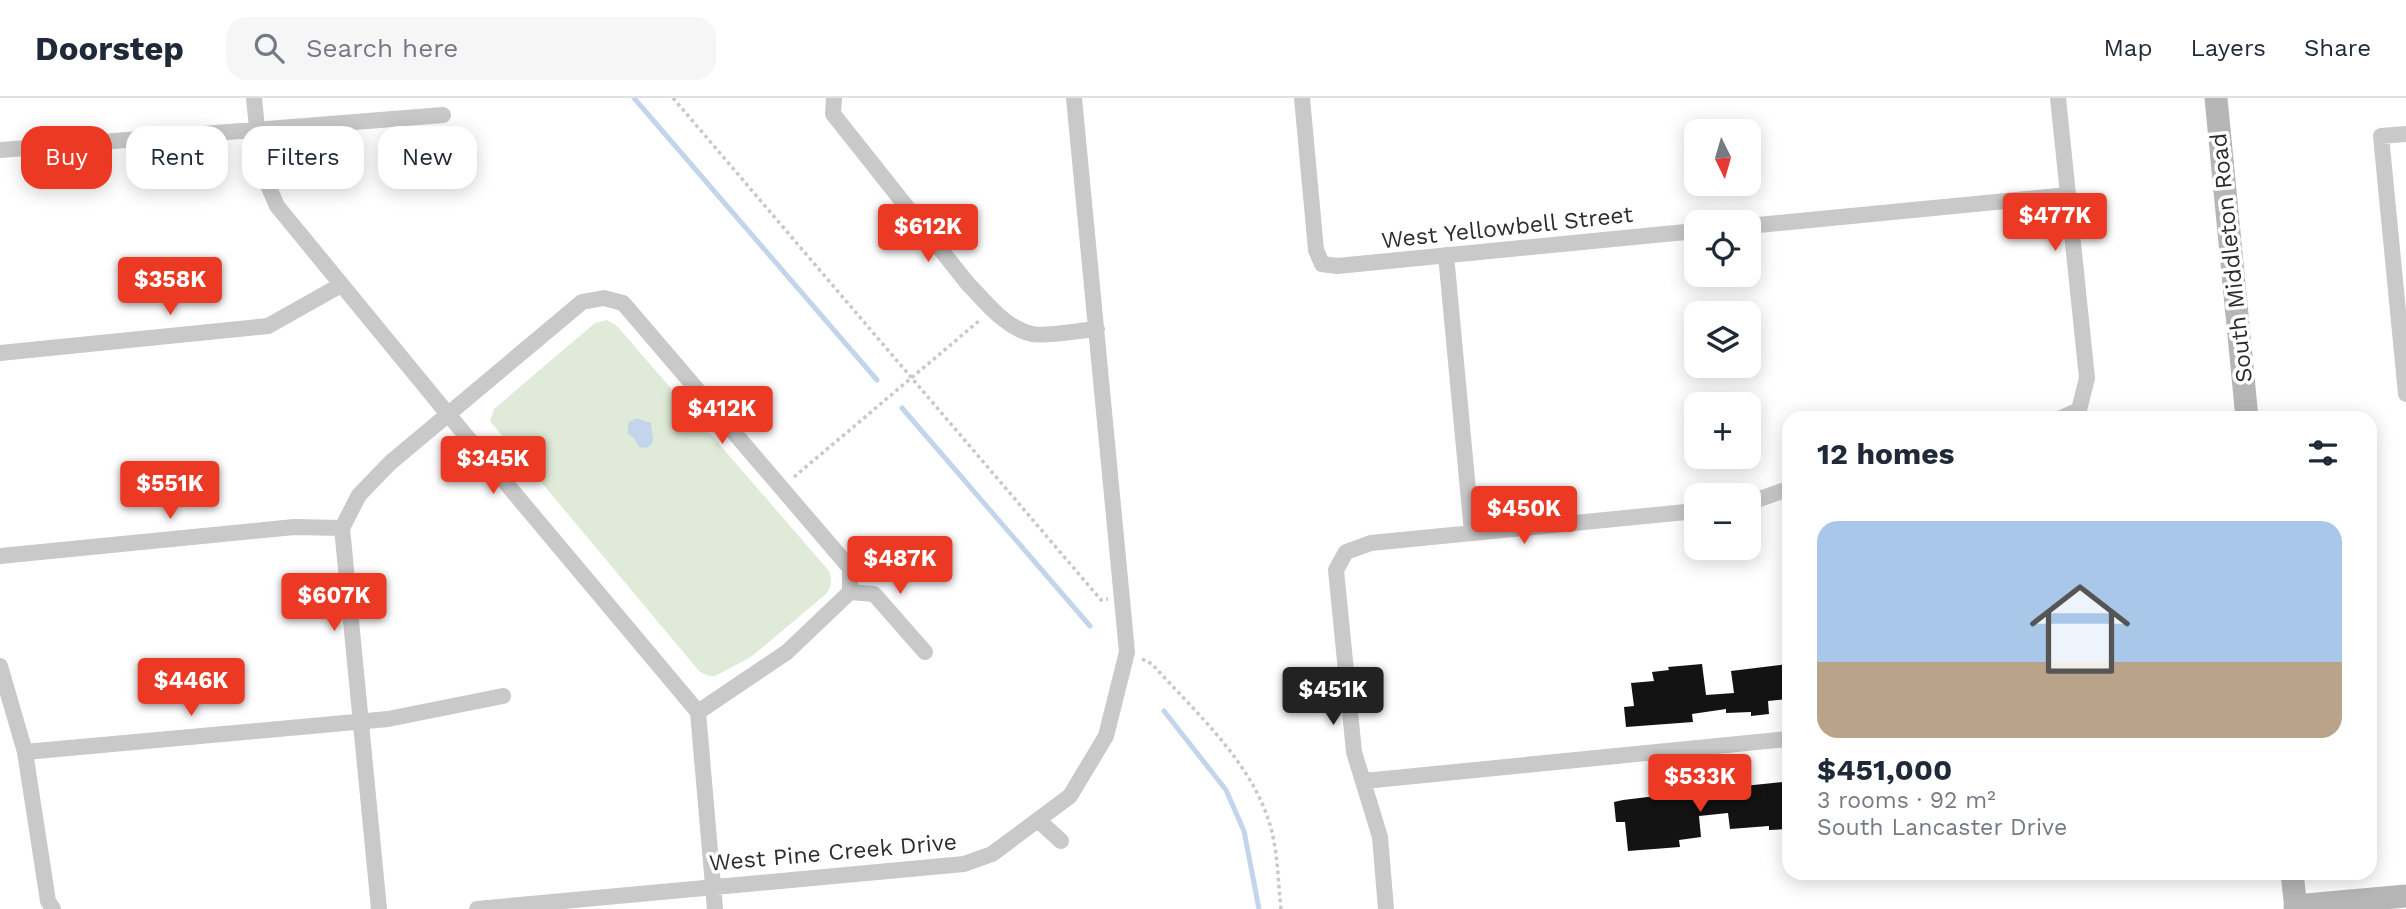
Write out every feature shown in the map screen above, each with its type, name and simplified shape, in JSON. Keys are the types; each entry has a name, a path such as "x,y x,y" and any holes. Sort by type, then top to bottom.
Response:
{"main road":[{"name":"South Middleton Road","path":"2216,98 2246,411"},
{"path":"2293,880 2295,907 2406,896"}],"street":[{"path":"254,98 257,126"},
{"path":"834,98 833,114 960,274 992,309 1011,325 1033,334 1097,329"},
{"name":"West Pine Creek Drive","path":"477,909 964,864 992,854 1070,796 1106,736 1127,652 1074,98"},
{"name":"West Yellowbell Street","path":"1302,98 1316,250 1322,264 1337,266 1684,232"},
{"path":"2058,98 2087,378 2077,411"},
{"path":"297,126 443,115"},
{"path":"0,150 242,130"},
{"path":"2406,134 2381,136 2406,394"},
{"path":"270,189 277,206 341,285 698,712 715,909"},
{"path":"1761,225 2068,195"},
{"path":"1446,255 1472,533"},
{"path":"0,353 268,326 341,285"},
{"path":"379,909 342,528 359,495 390,463 582,302 604,298 623,303 850,568 850,592 787,652 698,712"},
{"path":"1761,498 1782,491"},
{"path":"1386,909 1380,837 1354,752 1336,570 1346,552 1371,543 1684,512"},
{"path":"0,556 294,527 342,528"},
{"path":"850,592 874,594 925,652"},
{"path":"0,666 25,752 48,901 53,909"},
{"path":"25,752 361,722 435,711 503,696"},
{"path":"1364,781 1782,740"},
{"path":"1038,820 1061,841"}],"path":[{"path":"673,98 1101,600 1123,598"},
{"path":"781,487 992,309"},
{"path":"1127,652 1152,664 1229,751 1255,785 1272,829 1282,909"}],"green space":[{"path":"607,320 617,326 829,571 831,577 826,594 751,657 715,676 700,672 490,421 494,409 595,323"}],"water":[{"path":"636,418 651,423 653,440 646,448 639,447 628,434 628,423"}],"building":[{"path":"1702,664 1706,695 1734,693 1731,671 1782,665 1782,700 1768,701 1769,714 1751,716 1751,712 1726,713 1726,709 1692,714 1693,722 1626,727 1624,707 1634,706 1631,683 1654,681 1652,672 1669,670 1668,667"},
{"path":"1782,782 1782,829 1769,830 1769,826 1730,829 1728,813 1699,816 1701,837 1679,840 1680,847 1628,851 1625,822 1616,822 1614,802 1681,793 1683,797 1726,794 1725,788"}],"waterway":[{"path":"634,98 877,380"},
{"path":"902,408 1090,626"},
{"path":"1164,711 1226,790 1244,831 1259,909"}]}
